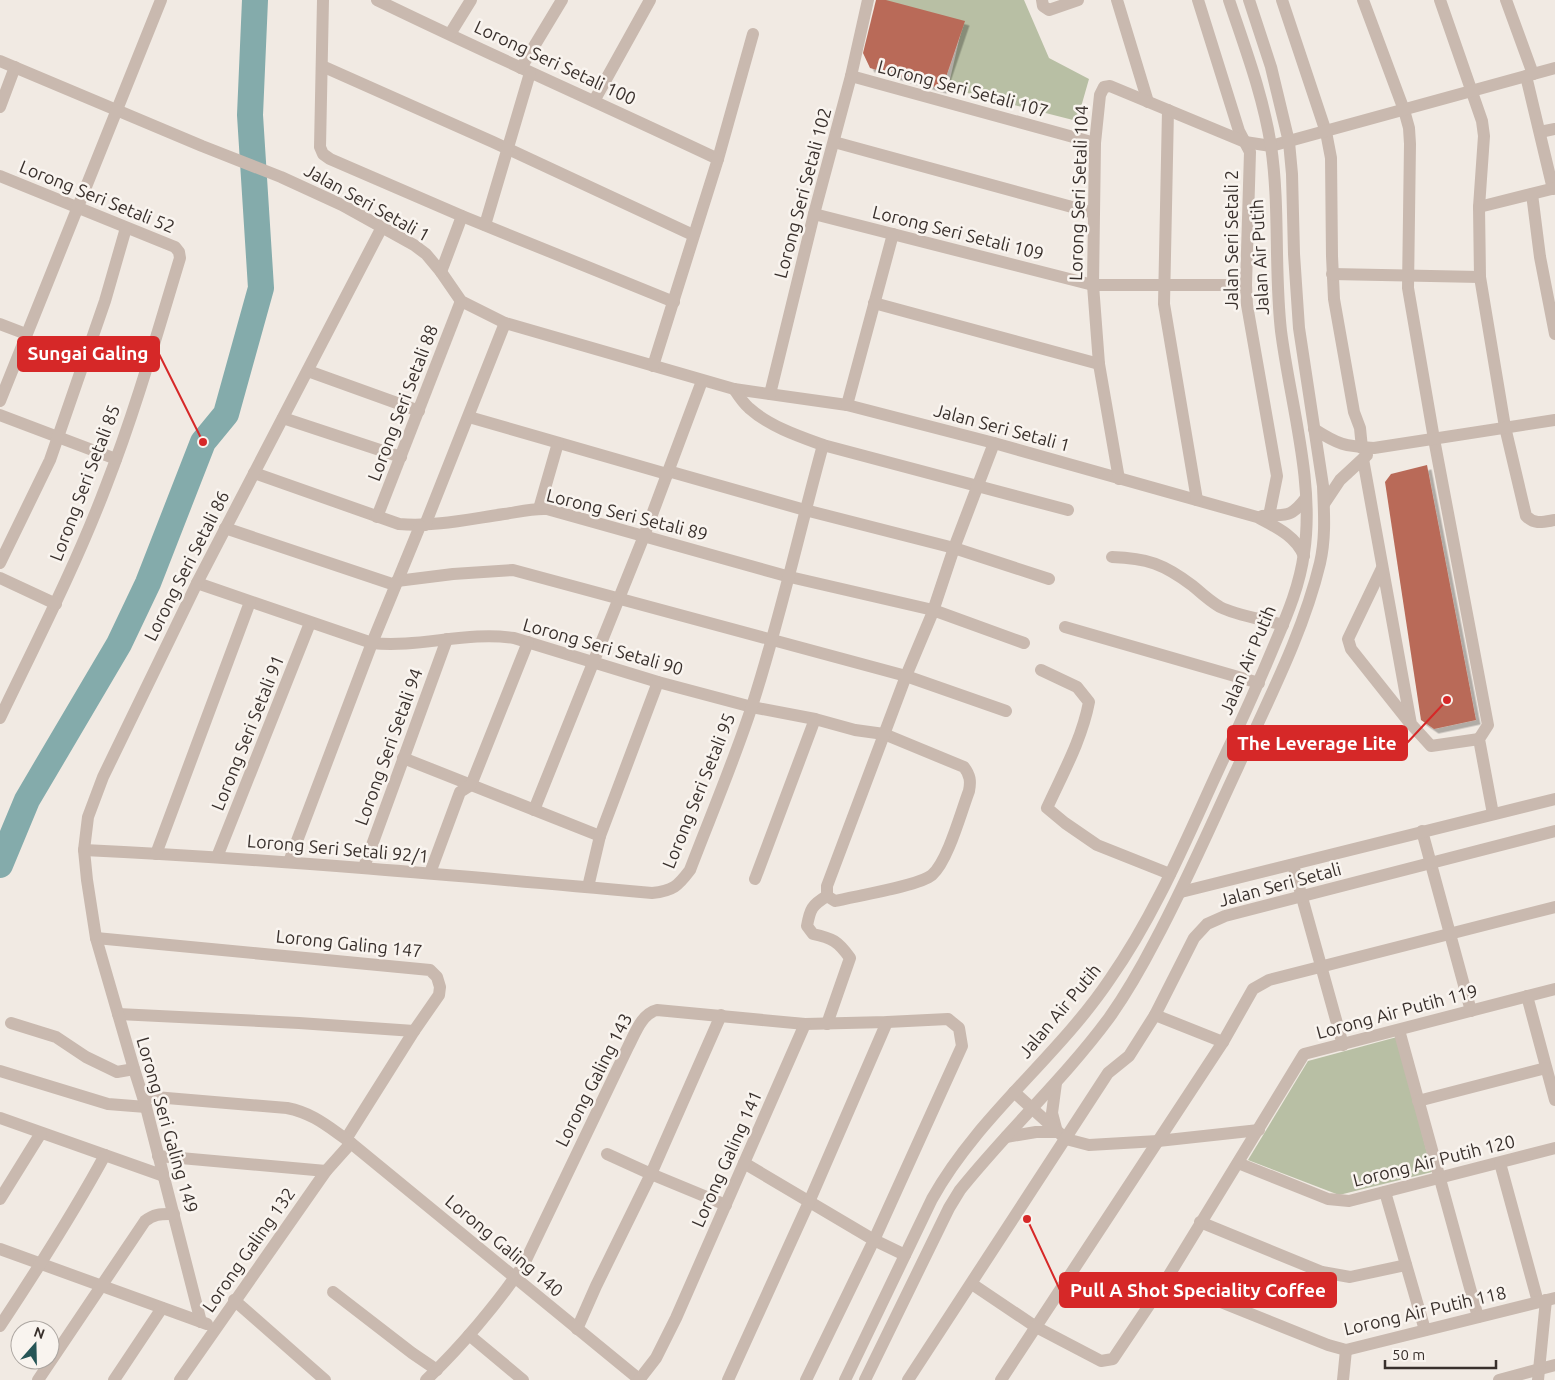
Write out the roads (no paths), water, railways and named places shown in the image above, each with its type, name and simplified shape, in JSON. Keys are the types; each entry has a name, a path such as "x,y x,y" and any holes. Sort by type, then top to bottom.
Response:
{"street":[{"path":"0,402 118,110 160,0"},
{"path":"323,0 322,66 693,235"},
{"path":"450,34 470,0"},
{"path":"485,225 507,149 526,71 562,0"},
{"path":"594,101 650,0"},
{"name":"Lorong Seri Setali 102","path":"770,394 814,214 851,76 868,0"},
{"path":"1042,0 1043,6 1049,10 1078,0"},
{"path":"1117,0 1148,102"},
{"name":"Jalan Seri Setali 2","path":"1198,0 1240,131 1250,152 1247,305 1276,476 1263,516"},
{"name":"Jalan Air Putih","path":"845,1380 943,1179 975,1135 1086,1013 1139,936 1259,683 1283,625 1299,579 1307,532 1306,487 1281,329 1274,173 1271,146 1262,101 1229,0"},
{"name":"Jalan Air Putih","path":"865,1380 949,1208 971,1176 1086,1047 1123,996 1181,892 1273,688 1307,606 1320,560 1324,533 1324,504 1299,328 1289,142 1271,67 1249,0"},
{"path":"1282,0 1326,132 1331,158 1332,274 1336,308 1354,412 1366,452 1382,568 1411,724"},
{"path":"1363,0 1409,128 1407,276 1434,439 1488,725 1479,739 1493,814"},
{"path":"1440,0 1482,121 1484,136 1479,207 1480,277 1505,427 1526,516 1531,521 1538,523 1555,520"},
{"path":"1479,207 1554,188 1540,132 1530,75 1506,0"},
{"name":"Lorong Seri Setali 100","path":"380,1 526,71 718,159"},
{"path":"653,366 718,159 753,34"},
{"name":"Jalan Seri Setali 1","path":"0,61 281,177 342,206 414,245 426,254 462,301 505,323 702,381 734,389 847,405 1197,500 1263,516 1290,514 1296,511 1306,498"},
{"name":"Jalan Seri Setali 1","path":"322,66 320,147 323,154 330,159 462,216 674,302"},
{"path":"0,107 15,67"},
{"path":"1271,146 1555,68"},
{"name":"Lorong Seri Setali 107","path":"851,76 1095,143"},
{"name":"Lorong Seri Setali 104","path":"1119,479 1100,364 1093,285 1095,143 1100,95 1104,87 1110,86 1245,142 1271,146"},
{"path":"1168,110 1166,317 1197,500"},
{"path":"1540,132 1555,129"},
{"path":"834,142 1094,213"},
{"name":"Lorong Seri Setali 52","path":"0,176 175,247 179,252"},
{"path":"1532,194 1540,257 1555,334"},
{"name":"Lorong Seri Setali 109","path":"814,214 1093,285 1246,285"},
{"path":"441,272 462,216"},
{"name":"Lorong Seri Setali 86","path":"96,938 84,850 92,802 196,583 382,227"},
{"path":"0,563 50,460 104,301 126,228"},
{"path":"847,405 894,234"},
{"name":"Lorong Seri Setali 85","path":"0,718 56,604 106,488 180,258 179,252"},
{"path":"1332,274 1480,277"},
{"name":"Lorong Seri Setali 88","path":"377,517 462,301"},
{"path":"874,303 1100,364"},
{"path":"289,862 396,583 469,417 505,323"},
{"path":"0,324 26,334"},
{"path":"308,371 419,411"},
{"path":"534,810 644,536 702,381"},
{"path":"734,389 747,407 762,418 800,437 823,445 1068,510"},
{"path":"0,415 116,460"},
{"path":"469,417 805,510 954,548 1049,579"},
{"path":"283,418 401,457"},
{"path":"1314,428 1338,443 1366,452 1555,420"},
{"path":"539,509 558,442"},
{"path":"827,1024 850,958 842,946 831,938 813,934 807,926 810,911 815,903 826,896 827,886 906,676 934,610 954,548 994,444"},
{"name":"Lorong Seri Setali 95","path":"588,887 652,893 664,892 673,889 690,870 752,707 790,577 805,510 823,445"},
{"path":"1324,504 1340,480 1366,452"},
{"name":"Lorong Seri Setali 89","path":"254,473 399,524 422,526 547,509 790,577 934,610 1024,643"},
{"name":"Jalan Seri Setali 1","path":"1263,516 1294,540 1300,546 1304,556"},
{"path":"226,528 396,583 453,574 513,570 906,676 1006,710"},
{"path":"1112,557 1130,557 1151,561 1179,576 1220,607 1245,616 1260,618 1283,625"},
{"path":"1382,568 1348,639 1351,649 1431,746 1479,739"},
{"path":"0,578 56,604"},
{"name":"Lorong Seri Setali 90","path":"196,583 372,643 384,644 504,637 528,642 658,682 752,707 855,730 884,734 964,766 969,773 969,790 943,860 934,873 920,881 835,901 826,896"},
{"path":"156,854 250,602"},
{"name":"Lorong Seri Setali 91","path":"218,857 310,623"},
{"path":"1065,627 1259,683"},
{"name":"Lorong Seri Setali 94","path":"364,867 447,639"},
{"path":"430,873 460,792 471,785 528,642"},
{"path":"1041,670 1077,687 1089,702 1085,722 1073,753 1047,808 1096,845 1170,874"},
{"path":"588,887 600,836 658,682"},
{"path":"755,879 815,720"},
{"path":"403,758 600,836"},
{"path":"1181,892 1555,799"},
{"path":"1422,831 1471,1011"},
{"name":"Jalan Seri Setali","path":"908,1380 972,1284 1061,1136 1108,1073 1129,1056 1155,1015 1194,938 1207,924 1225,916 1555,831"},
{"name":"Lorong Seri Setali 92/1","path":"84,850 364,867 588,887"},
{"path":"1293,865 1343,1045"},
{"path":"1001,1380 1224,1042 1253,990 1268,980 1555,907"},
{"name":"Lorong Seri Galing 149","path":"96,938 144,1101 201,1322"},
{"name":"Lorong Galing 147","path":"96,938 430,970 436,977 440,987 439,995 414,1031 348,1141"},
{"name":"Lorong Air Putih 119","path":"972,1284 1036,1328 1101,1361 1113,1359 1166,1280 1304,1054 1555,989"},
{"path":"1527,996 1555,1100"},
{"name":"Lorong Galing 143","path":"426,1380 469,1335 515,1278 530,1252 644,1017 656,1010 805,1024"},
{"path":"118,1014 414,1031"},
{"path":"1155,1015 1224,1042"},
{"path":"577,1329 651,1174 721,1016"},
{"path":"805,1024 948,1019 959,1028 962,1046 874,1240 806,1380"},
{"path":"728,1380 810,1202 887,1022"},
{"path":"11,1023 56,1037 86,1057 117,1072 134,1070"},
{"name":"Lorong Galing 141","path":"640,1380 664,1343 805,1024"},
{"path":"1399,1030 1478,1317"},
{"path":"1418,1101 1546,1068"},
{"name":"Lorong Galing 140","path":"0,1071 108,1104 144,1101 287,1108 302,1111 313,1116 348,1141 640,1380"},
{"path":"1056,1081 1052,1113 1061,1136"},
{"path":"1014,1092 1061,1136"},
{"path":"0,1118 164,1176"},
{"path":"1006,1137 1036,1132 1061,1136 1089,1145 1259,1130"},
{"path":"0,1199 42,1133"},
{"name":"Lorong Galing 132","path":"180,1380 234,1300 348,1141"},
{"name":"Lorong Air Putih 120","path":"1238,1163 1328,1199 1349,1201 1555,1148"},
{"path":"607,1154 726,1206"},
{"path":"0,1326 84,1193 104,1155"},
{"path":"158,1156 326,1171"},
{"path":"744,1163 874,1240 905,1255"},
{"path":"1500,1163 1546,1300 1539,1375"},
{"path":"1385,1192 1425,1330"},
{"path":"38,1380 102,1287 145,1220 158,1213 174,1214"},
{"path":"1200,1222 1322,1272 1350,1277 1406,1265"},
{"path":"0,1249 215,1328"},
{"name":"Lorong Air Putih 118","path":"1166,1280 1328,1345 1346,1350 1546,1300"},
{"path":"334,1292 412,1353 437,1370"},
{"path":"234,1300 325,1380"},
{"path":"114,1380 162,1308"},
{"path":"469,1335 523,1380"},
{"path":"1343,1380 1346,1350"},
{"path":"1499,1380 1539,1375 1555,1365"}],"waterway":[{"path":"0,865 27,800 119,644 148,583 203,442 226,414 261,288 250,115 255,0"}],"place":[{"name":"Sungai Galing","path":"203,442"},
{"name":"The Leverage Lite","path":"1447,700"},
{"name":"Pull A Shot Speciality Coffee","path":"1027,1219"}]}
